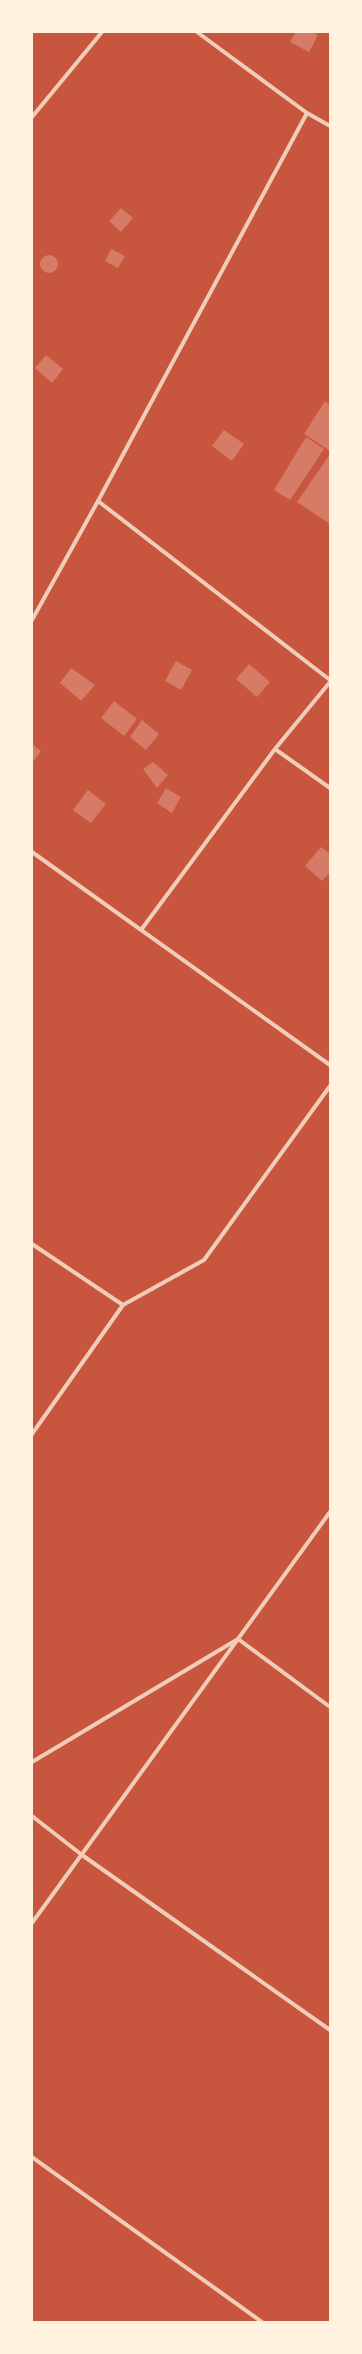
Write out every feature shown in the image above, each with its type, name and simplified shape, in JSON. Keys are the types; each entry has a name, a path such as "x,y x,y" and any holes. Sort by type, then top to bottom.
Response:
{"street":[{"path":"32,117 102,32"},
{"path":"197,32 307,113 330,126"},
{"path":"32,620 98,501 307,113"},
{"path":"98,501 330,681 275,749 141,930"},
{"path":"275,749 330,788"},
{"path":"32,852 330,1065"},
{"path":"32,1434 123,1305 204,1260 330,1086"},
{"path":"32,1244 123,1305"},
{"path":"32,1923 330,1512"},
{"path":"238,1639 330,1707"},
{"path":"32,1762 238,1639"},
{"path":"32,1816 82,1855 330,2030"},
{"path":"32,2157 262,2322"}],"building":[{"path":"296,32 312,32 318,35 309,52 290,42"},
{"path":"121,208 133,218 121,232 109,221"},
{"path":"111,249 125,256 118,268 105,261"},
{"path":"45,255 53,255 58,260 56,271 53,273 45,273 40,268 40,260"},
{"path":"46,355 63,369 52,383 35,368"},
{"path":"325,401 330,405 330,451 304,434"},
{"path":"224,430 244,444 232,461 212,446"},
{"path":"306,437 324,449 290,500 274,490"},
{"path":"330,454 330,524 297,502"},
{"path":"176,661 192,670 181,690 165,681"},
{"path":"249,664 270,682 257,697 236,679"},
{"path":"71,668 95,685 81,701 60,683"},
{"path":"114,701 137,719 124,736 101,718"},
{"path":"142,720 159,734 146,750 130,737"},
{"path":"32,744 41,751 32,763"},
{"path":"153,762 168,775 157,788 143,769"},
{"path":"166,788 181,797 172,813 157,803"},
{"path":"88,790 106,804 91,823 73,810"},
{"path":"321,847 330,854 330,872 322,881 305,866"}]}
